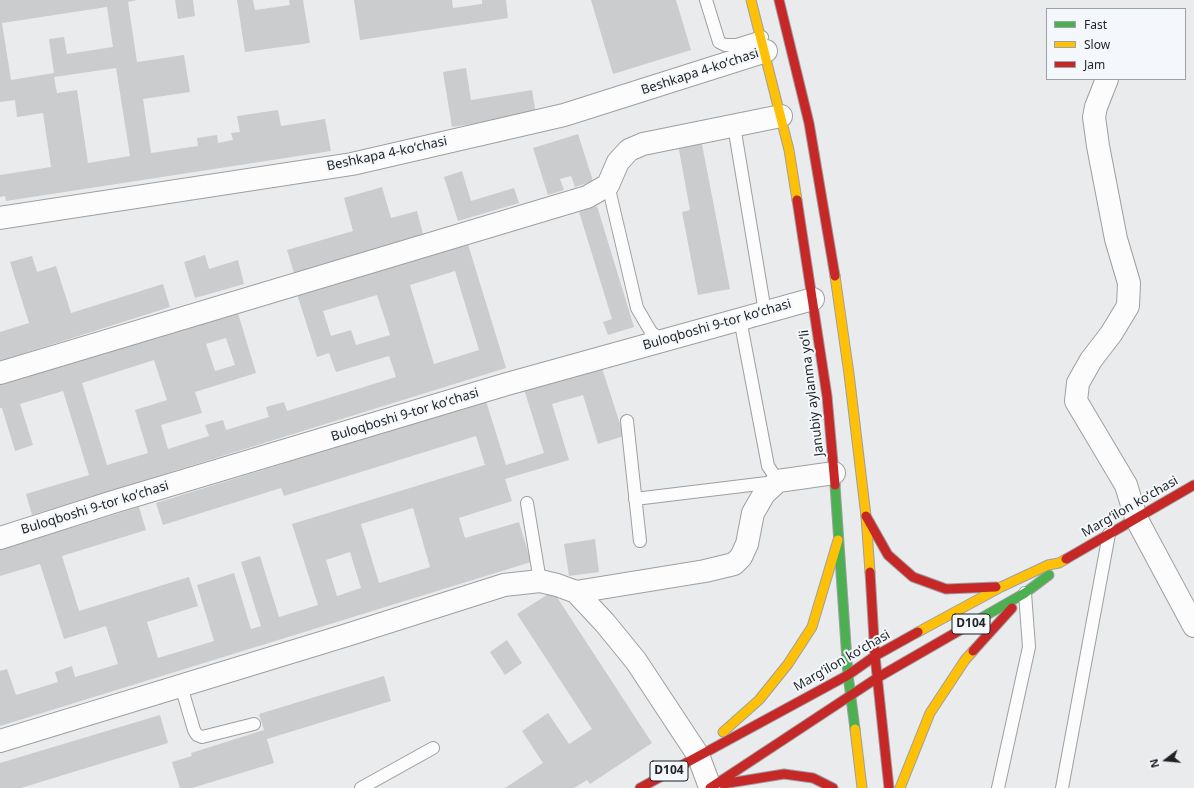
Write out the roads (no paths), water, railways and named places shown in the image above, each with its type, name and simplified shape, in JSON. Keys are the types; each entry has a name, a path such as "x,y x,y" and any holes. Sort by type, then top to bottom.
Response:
{"main road":[{"name":"Janubiy aylanma yoʻli","path":"751,0 764,44 789,150 827,396 839,533 848,675 862,788"},
{"path":"779,0 809,124 829,237 849,374 866,516 875,656 889,788"},
{"name":"Margʻilon koʻchasi","path":"710,788 850,695 1025,594 1048,576 1059,563 1194,485"},
{"path":"866,516 888,555 913,577 946,589 1001,587"},
{"path":"698,755 759,700 788,664 812,627 828,579 839,533"},
{"name":"Margʻilon koʻchasi","path":"640,788 698,755 848,675 875,656 1001,587 1048,565 1059,563"},
{"path":"900,788 930,713 965,660 1025,594"},
{"path":"710,788 752,778 784,774 813,778 833,788"}],"street":[{"name":"Beshkapa 4-koʻchasi","path":"0,218 352,164 564,115 764,44"},
{"path":"1107,80 1096,107 1094,117 1098,146 1116,239 1129,283 1128,306 1111,334 1091,360 1078,383 1076,401 1126,485 1136,518 1194,626"},
{"path":"0,373 587,197 608,185 618,162 629,150 643,144 780,116"},
{"name":"Buloqboshi 9-tor koʻchasi","path":"0,538 113,502 507,384 813,299"},
{"path":"576,592 705,571 734,564 741,557 747,544 753,513 764,494 778,482 834,473"},
{"path":"0,741 504,585 540,582 557,585 576,592 605,623 636,661 698,755 710,788"}],"lane":[{"path":"706,0 719,42 725,45 764,44"},
{"path":"734,126 765,312"},
{"path":"608,185 637,308 651,332 663,340"},
{"path":"635,499 778,482 768,466 740,319"},
{"path":"627,421 640,542"},
{"path":"527,503 540,582"},
{"path":"1062,788 1109,534"},
{"path":"998,788 1029,647 1025,594"},
{"path":"181,686 194,730 197,735 202,737 254,724"},
{"path":"361,788 433,748"}]}
